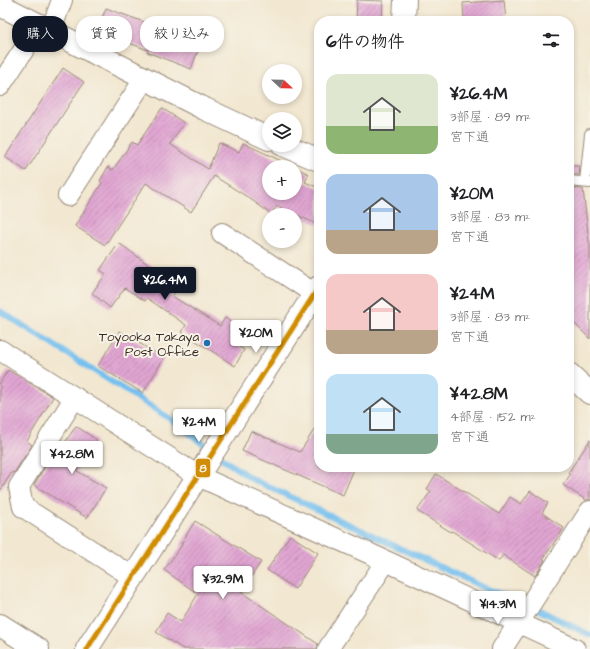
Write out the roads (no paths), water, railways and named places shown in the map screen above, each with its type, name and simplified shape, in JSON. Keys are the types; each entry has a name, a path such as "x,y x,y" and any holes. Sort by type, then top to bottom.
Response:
{"main road":[{"path":"404,16 405,0"},
{"path":"0,5 22,16"},
{"path":"68,39 262,136"},
{"path":"300,152 314,158"},
{"path":"87,649 314,296"},
{"path":"574,379 590,393"},
{"path":"0,625 38,649"}],"street":[{"path":"53,16 62,0"},
{"path":"0,86 27,52"},
{"path":"68,196 145,78"},
{"path":"222,234 314,289"},
{"path":"0,350 75,397 202,470 386,561 520,621 575,649"},
{"path":"75,397 19,487 23,507 133,577"},
{"path":"502,649 590,511"},
{"path":"328,649 386,561"}],"lane":[{"path":"574,182 587,183 590,134"}],"waterway":[{"path":"0,311 172,420 252,479 483,587 535,608 590,635"}],"place":[{"name":"Toyooka Takaya Post Office","path":"207,343"}]}
